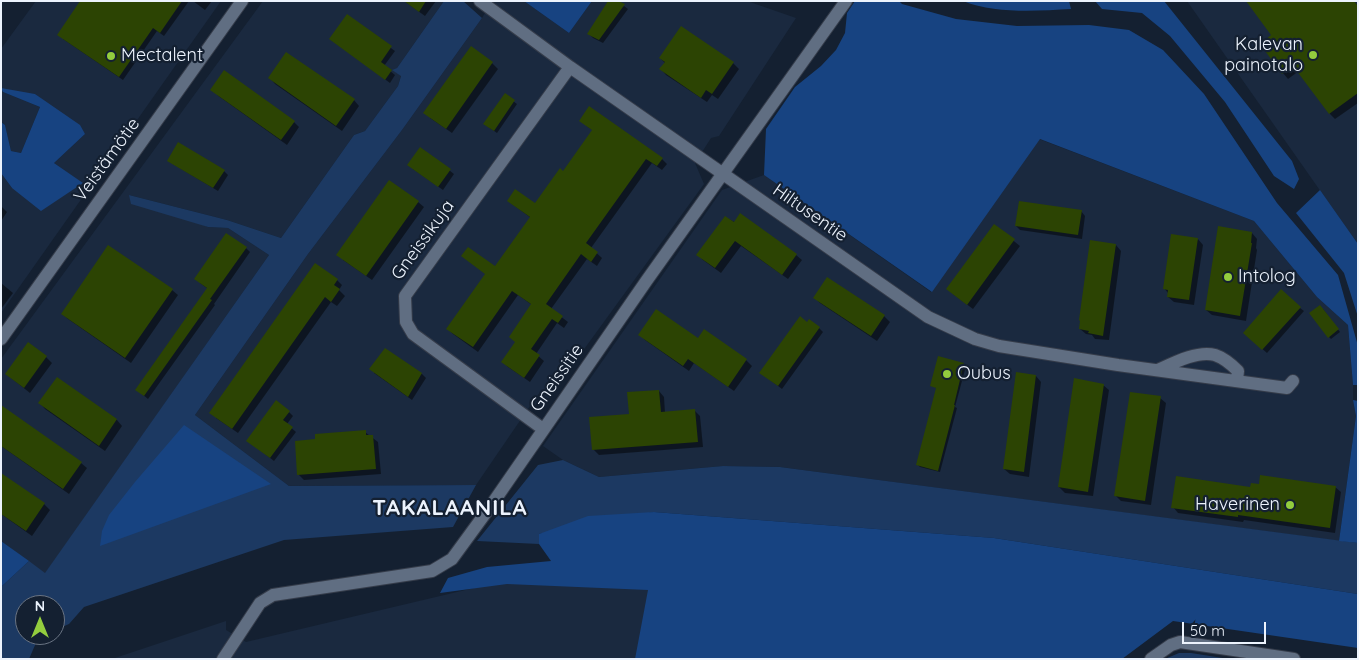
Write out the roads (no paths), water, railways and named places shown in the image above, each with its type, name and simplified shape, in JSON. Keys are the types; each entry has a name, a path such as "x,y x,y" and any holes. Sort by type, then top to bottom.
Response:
{"street":[{"name":"Veistämötie","path":"1,339 242,1"},
{"name":"Hiltusentie","path":"480,1 570,67 928,317 975,339 1028,352 1156,371 1287,388 1293,381"},
{"name":"Gneissitie","path":"223,659 260,603 273,595 432,571 452,558 490,507 723,173 846,1"},
{"name":"Gneissikuja","path":"543,429 414,334 406,322 405,296 570,67"},
{"path":"1156,371 1180,360 1205,354 1215,355 1228,361 1238,371 1237,380"},
{"path":"1151,659 1171,645 1180,642 1294,659"}],"place":[{"name":"Kalevan painotalo","path":"1313,55"},
{"name":"Mectalent","path":"111,56"},
{"name":"Intolog","path":"1228,277"},
{"name":"Oubus","path":"947,374"},
{"name":"Haverinen","path":"1290,505"}],"district":[{"name":"TAKALAANILA","path":"450,508"}]}
